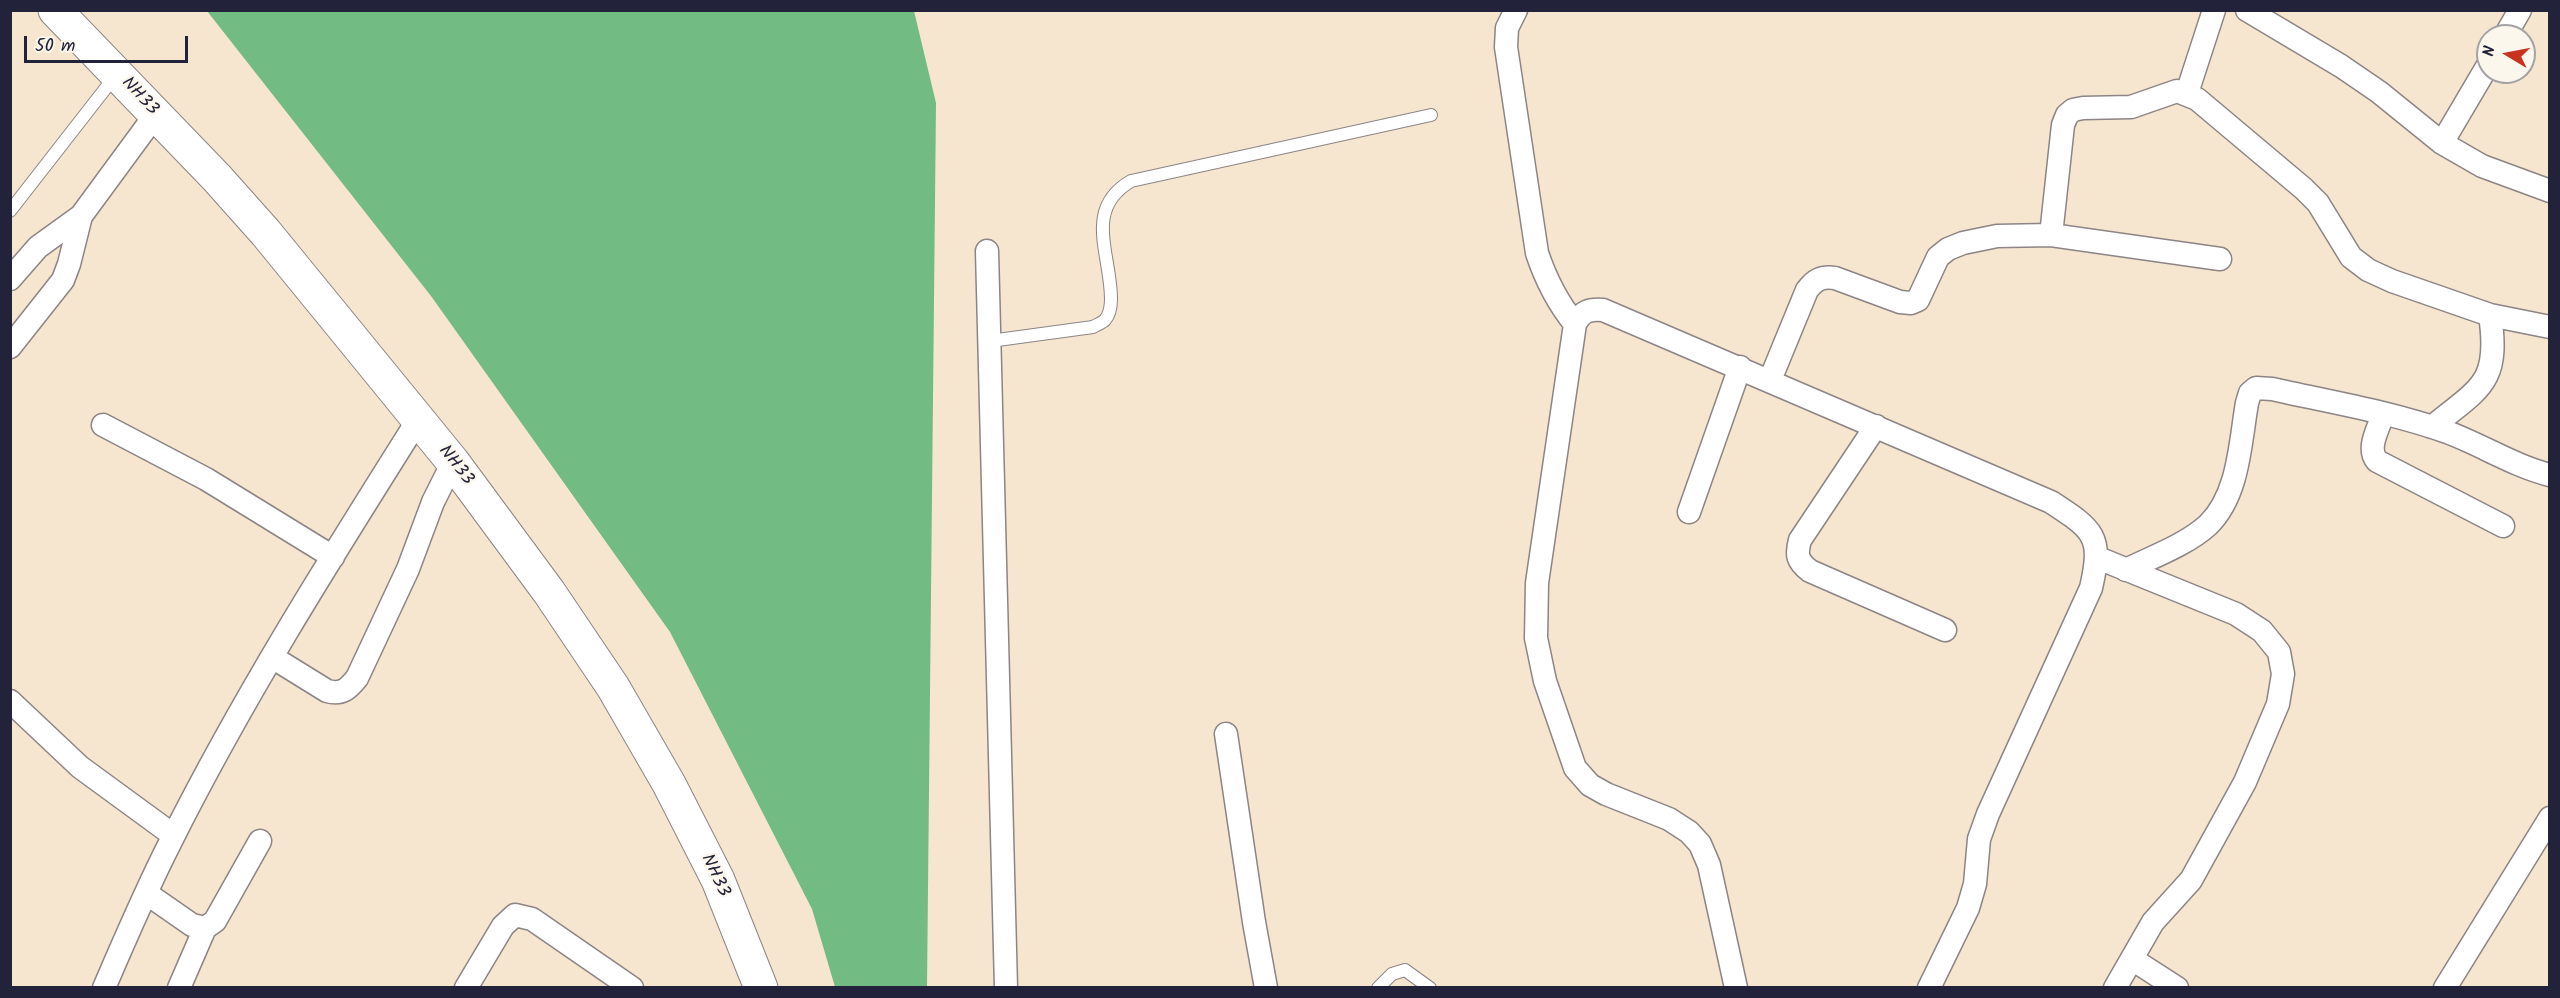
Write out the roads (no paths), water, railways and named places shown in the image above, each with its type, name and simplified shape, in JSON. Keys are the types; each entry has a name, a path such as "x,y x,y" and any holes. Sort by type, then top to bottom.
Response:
{"main road":[{"name":"NH33","path":"55,10 156,114 266,234 453,462 549,591 613,687 669,784 718,880 761,987"}],"street":[{"path":"1516,10 1507,28 1506,47 1537,253 1546,281 1575,324"},
{"path":"2187,93 2214,10"},
{"path":"2247,10 2341,66 2379,92 2442,143 2482,166 2550,191"},
{"path":"2512,24 2520,10"},
{"path":"2442,143 2477,84"},
{"path":"2051,236 2063,125 2067,115 2073,110 2083,108 2131,107 2168,93 2187,93 2304,189 2318,203 2351,257 2368,270 2490,315 2550,327"},
{"path":"10,279 38,247 81,216 156,114"},
{"path":"10,347 63,280 81,216"},
{"path":"1770,380 1807,290 1815,281 1824,276 1900,302 1911,303 1918,300 1938,257 1948,249 1963,243 1997,236 2051,236 2220,259"},
{"path":"987,251 1005,987"},
{"path":"1736,987 1709,865 1700,844 1689,832 1669,819 1606,794 1590,785 1575,768 1545,681 1536,638 1537,583 1575,324 1581,313 1592,309 1604,310 1740,367 2051,502 2082,522 2094,538 2098,558 2091,588 1988,814 1979,839 1975,884 1968,908 1929,987"},
{"path":"2432,428 2474,393 2487,378 2493,361 2494,342 2490,315"},
{"path":"1689,512 1740,367"},
{"path":"2126,570 2207,526 2224,505 2234,476 2247,403 2250,393 2256,388 2272,389 2383,414 2432,428 2550,475"},
{"path":"2383,414 2372,448 2373,456 2377,461 2504,526"},
{"path":"104,987 174,835 272,657 418,420"},
{"path":"103,425 206,479 333,557"},
{"path":"1876,426 1800,540 1796,554 1800,564 1810,571 1945,630"},
{"path":"272,657 327,691 346,692 362,668 408,569 433,502 453,462"},
{"path":"2098,558 2236,614 2262,631 2279,652 2283,674 2278,704 2245,782 2191,879 2153,922 2115,987"},
{"path":"10,701 80,766 174,835"},
{"path":"1226,734 1266,987"},
{"path":"2445,987 2550,818"},
{"path":"179,987 205,928 215,921 260,841"},
{"path":"146,893 192,925 205,928"},
{"path":"466,987 503,926 515,915 532,919 632,987"},
{"path":"2132,959 2177,987"}],"lane":[{"path":"10,211 117,74"},
{"path":"990,341 1093,327 1105,321 1111,308 1111,291 1102,221 1106,204 1117,189 1131,181 1431,115"},
{"path":"1378,987 1392,974 1405,970 1430,987"}]}
